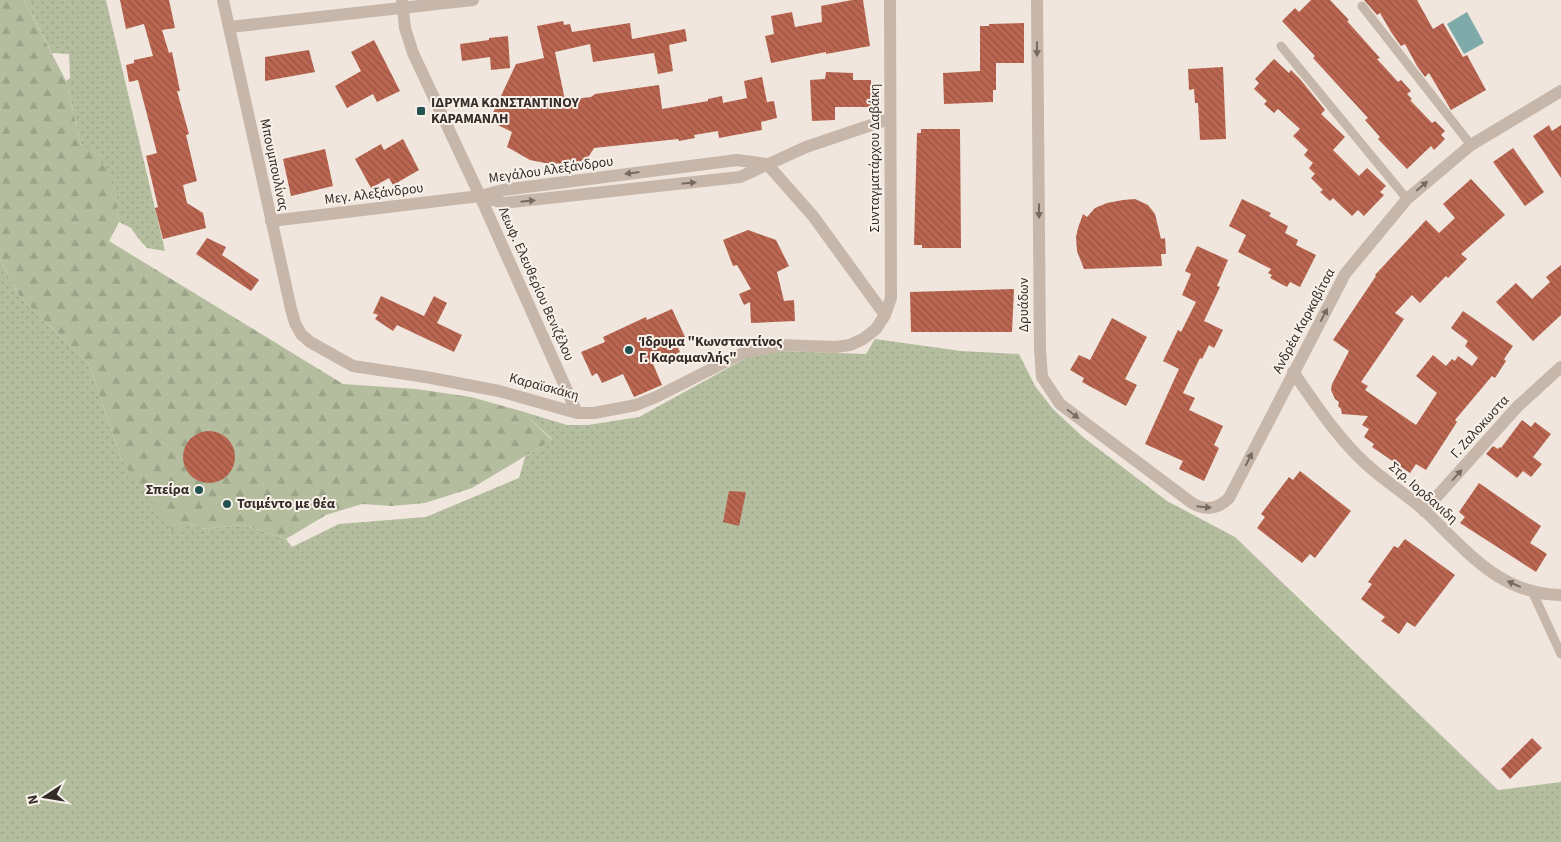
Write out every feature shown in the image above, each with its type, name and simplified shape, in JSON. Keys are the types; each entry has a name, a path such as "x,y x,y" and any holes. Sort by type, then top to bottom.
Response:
{"street":[{"name":"Μπουμπουλίνας","path":"224,0 271,221 295,323 301,334"},
{"path":"230,27 402,4 473,0"},
{"name":"Συνταγματάρχου Δαβάκη","path":"885,315 891,298 890,0"},
{"name":"Δρυάδων","path":"1037,0 1040,349 1042,377 1060,404 1192,503 1199,507 1208,508 1216,507 1225,501"},
{"name":"Λεωφ. Ελευθερίου Βενιζέλου","path":"402,4 408,42 480,196 577,413"},
{"name":"Ανδρέα Καρκαβίτσα","path":"1225,501 1230,495 1346,274 1407,199 1471,145 1561,91"},
{"path":"885,315 813,216 767,164 806,147 889,119"},
{"name":"Μεγάλου Αλεξάνδρου","path":"480,196 503,190 737,160 767,164"},
{"name":"Μεγ. Αλεξάνδρου","path":"271,221 480,196"},
{"name":"Καραϊσκάκη","path":"301,334 310,342 353,366 499,391 577,413 610,410 656,397 743,353 781,344 836,347 850,345 863,339 876,328 885,315"},
{"name":"Γ. Ζαλοκωστα","path":"1424,511 1518,406 1561,366"},
{"name":"Στρ. Ιορδανιδη","path":"1293,372 1326,419 1364,462 1424,511 1470,556 1494,575 1520,588 1561,595"}],"lane":[{"path":"1362,6 1471,145"},
{"path":"1281,46 1407,199"},
{"path":"1532,591 1561,654"}],"green space":[{"path":"0,0 24,0 66,81 81,146 94,150 108,173 116,196 119,222 109,241 343,384 416,389 471,397 521,411 552,440 472,488 425,503 392,506 362,504 326,515 286,539 243,525 200,529 191,523 173,531 122,461 89,364 20,297 0,259"},
{"path":"24,0 106,0 165,251 147,248 131,228 119,222 116,196 81,146 66,81 70,78 69,54 52,53"},
{"path":"0,259 20,297 89,364 122,461 200,529 243,525 286,539 292,547 339,524 426,517 519,478 525,457 552,439 521,411 567,425 588,425 639,417 748,357 781,351 866,354 875,339 961,351 1019,354 1035,386 1053,409 1083,437 1167,501 1235,537 1498,790 1561,782 1561,842 0,842"}],"water":[{"path":"1467,12 1484,43 1464,54 1447,24"}],"building":[{"path":"120,0 169,0 175,28 162,30 169,53 172,52 180,91 177,91 189,134 186,135 197,181 183,185 187,203 203,213 206,228 163,239 155,208 158,207 146,156 157,153 138,80 129,82 126,65 134,63 134,60 153,56 144,24 126,29"},
{"path":"852,0 863,0 870,46 826,54 826,52 771,63 765,36 774,34 771,16 792,12 795,27 822,22 821,6"},
{"path":"1311,0 1330,0 1380,58 1377,59 1398,82 1401,80 1411,91 1407,94 1412,99 1410,100 1432,123 1435,121 1445,131 1441,135 1445,139 1434,150 1431,146 1407,169 1378,139 1380,137 1365,120 1368,118 1282,21 1295,8 1299,12"},
{"path":"1364,0 1417,0 1433,29 1443,23 1463,57 1467,55 1486,90 1451,110 1429,73 1425,77 1405,44 1401,46 1380,13 1377,15"},
{"path":"563,21 564,25 570,24 572,32 630,23 632,39 685,29 687,41 669,45 673,71 658,74 654,53 593,62 590,44 555,52 565,100 659,85 662,109 708,101 708,99 722,96 723,103 747,98 744,81 762,77 767,102 774,101 777,118 761,122 762,130 719,138 718,131 694,135 695,138 679,141 678,139 594,148 589,156 571,164 545,163 530,160 507,147 512,132 496,124 499,118 492,115 516,64 544,58 537,26"},
{"path":"1024,23 1024,63 996,63 996,90 993,90 993,102 944,104 943,73 980,71 980,26"},
{"path":"508,36 510,68 491,70 490,57 462,61 460,44"},
{"path":"374,40 400,91 377,102 373,94 347,108 335,86 361,71 351,52"},
{"path":"309,50 315,72 265,81 265,57"},
{"path":"1274,59 1289,73 1291,70 1300,79 1325,110 1321,114 1345,137 1333,150 1359,176 1367,168 1386,186 1380,192 1384,195 1364,216 1358,210 1352,216 1333,198 1330,201 1320,192 1323,190 1311,178 1315,174 1309,168 1313,163 1304,155 1308,150 1293,136 1300,129 1278,109 1274,113 1264,104 1267,101 1254,89 1259,83 1255,79"},
{"path":"1223,67 1226,139 1200,140 1198,103 1195,103 1194,89 1189,90 1188,69"},
{"path":"826,72 853,73 853,80 871,80 871,107 835,107 835,120 812,121 810,80 825,79"},
{"path":"1549,125 1552,131 1561,125 1561,178 1533,136"},
{"path":"921,129 960,129 961,248 922,248 922,245 914,245 917,133 921,133"},
{"path":"403,139 419,170 393,185 389,178 371,188 355,159 381,144 384,150"},
{"path":"1513,148 1544,192 1525,206 1493,162"},
{"path":"325,149 333,186 291,196 283,159"},
{"path":"1471,179 1505,215 1461,254 1467,259 1448,278 1446,276 1420,303 1412,295 1395,313 1404,319 1361,382 1368,386 1365,390 1416,425 1437,393 1416,376 1433,355 1446,366 1452,359 1455,361 1458,356 1472,366 1478,358 1465,346 1468,341 1451,328 1463,311 1513,346 1495,378 1492,376 1455,420 1457,422 1426,470 1416,464 1410,473 1372,447 1374,444 1364,437 1369,429 1362,425 1368,416 1342,414 1338,406 1339,402 1335,399 1331,390 1332,384 1349,351 1333,340 1375,275 1426,220 1439,233 1455,218 1443,204"},
{"path":"1135,199 1148,205 1155,214 1161,239 1165,238 1166,254 1161,254 1162,266 1084,269 1077,251 1076,237 1083,214 1087,217 1095,208 1107,203"},
{"path":"1242,199 1271,213 1269,216 1288,226 1285,233 1298,240 1296,245 1316,255 1300,287 1290,282 1287,287 1270,278 1272,275 1268,273 1271,269 1238,252 1246,235 1229,226"},
{"path":"748,230 776,240 789,266 777,272 784,301 794,300 795,321 751,323 750,302 744,305 739,294 751,289 737,265 733,266 723,240"},
{"path":"207,238 226,247 222,255 259,280 251,291 196,254"},
{"path":"1197,246 1228,260 1217,286 1220,287 1204,321 1223,330 1214,348 1209,345 1202,359 1200,358 1183,393 1195,398 1189,410 1223,426 1214,445 1219,448 1204,481 1179,469 1183,461 1145,444 1179,369 1163,361 1178,330 1181,332 1196,302 1182,295 1191,274 1185,271"},
{"path":"1561,265 1561,315 1533,341 1496,302 1516,283 1532,299 1550,282 1546,277"},
{"path":"1014,289 1012,332 911,332 910,292"},
{"path":"381,296 424,316 434,296 447,303 437,323 462,335 454,352 397,325 393,331 375,319 378,315 373,313"},
{"name":"Ίδρυμα \"Κωνσταντίνος Γ. Καραμανλής\"","path":"672,309 686,339 676,344 680,352 653,364 662,385 634,397 623,374 602,383 597,373 592,376 581,352 605,342 603,337 646,317 647,320"},
{"path":"1112,318 1147,337 1125,379 1137,385 1126,406 1082,382 1084,378 1070,370 1079,355 1090,360"},
{"path":"1522,420 1531,427 1535,422 1551,434 1533,457 1542,464 1531,477 1523,471 1517,478 1486,454 1493,446 1498,449 1501,448"},
{"path":"204,431 214,431 228,438 235,452 235,462 228,476 214,483 204,483 194,479 187,472 183,462 183,452 187,442 194,435"},
{"path":"1300,471 1351,511 1315,558 1310,554 1302,563 1257,528 1265,517 1261,514 1289,477 1293,480"},
{"path":"1479,483 1541,526 1530,543 1547,554 1536,572 1460,523 1465,517 1459,512"},
{"path":"729,491 746,492 739,526 723,522"},
{"path":"1405,539 1455,575 1415,627 1407,622 1399,634 1381,621 1385,617 1361,599 1372,584 1368,582 1394,546 1398,548"},
{"path":"1532,738 1542,748 1510,779 1501,769"}],"place":[{"name":"ΙΔΡΥΜΑ ΚΩΝΣΤΑΝΤΙΝΟΥ ΚΑΡΑΜΑΝΛΗ","path":"421,111"},
{"name":"Ίδρυμα \"Κωνσταντίνος Γ. Καραμανλής\"","path":"629,350"},
{"name":"Σπείρα","path":"199,490"},
{"name":"Τσιμέντο με θέα","path":"227,504"}]}
